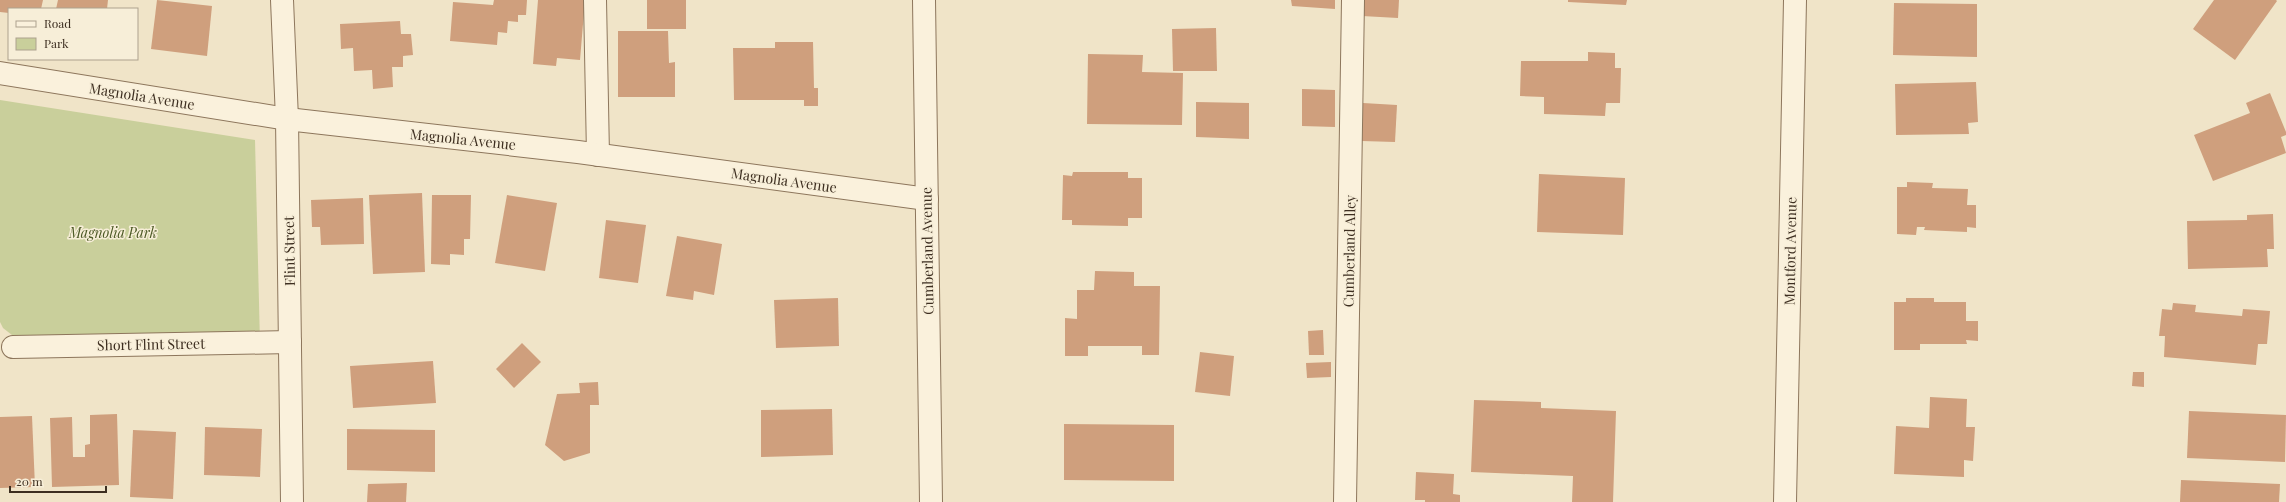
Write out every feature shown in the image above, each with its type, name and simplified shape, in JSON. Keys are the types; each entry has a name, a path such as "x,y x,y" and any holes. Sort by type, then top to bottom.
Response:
{"street":[{"name":"Flint Street","path":"282,0 287,119 292,502"},
{"path":"596,0 598,155"},
{"name":"Cumberland Avenue","path":"924,0 931,502"},
{"name":"Cumberland Alley","path":"1345,502 1353,0"},
{"name":"Montford Avenue","path":"1785,502 1795,0"},
{"name":"Magnolia Avenue","path":"0,73 287,119 598,155 927,199"},
{"name":"Short Flint Street","path":"13,347 290,342"}],"green space":[{"name":"Magnolia Park","path":"0,100 255,140 260,343 26,346 3,328 0,322"}],"building":[{"path":"0,0 43,0 41,8 8,8 8,13 0,12"},
{"path":"58,0 108,0 107,8 56,8"},
{"path":"157,0 212,6 207,56 151,49"},
{"path":"494,0 527,0 526,15 518,15 518,22 508,21 507,33 498,32 497,45 450,41 453,2 493,5"},
{"path":"538,0 585,0 580,60 557,58 556,66 533,64"},
{"path":"647,0 686,0 686,29 647,29"},
{"path":"1291,0 1335,0 1335,9 1292,6"},
{"path":"1363,0 1399,0 1398,18 1362,16"},
{"path":"1568,0 1627,0 1626,5 1568,2"},
{"path":"2214,0 2277,1 2235,60 2193,29"},
{"path":"1894,3 1977,4 1977,57 1893,55"},
{"path":"400,21 401,34 411,34 413,55 403,56 403,67 392,67 393,87 373,89 372,70 354,71 353,48 341,49 340,24"},
{"path":"1216,28 1217,71 1173,71 1172,29"},
{"path":"618,31 668,31 669,63 675,62 675,97 618,97"},
{"path":"775,42 813,42 814,88 818,88 818,106 804,106 804,100 734,100 733,48 775,48"},
{"path":"1588,52 1615,53 1615,68 1621,68 1620,103 1606,103 1605,116 1544,114 1544,97 1520,96 1521,61 1588,61"},
{"path":"1088,54 1143,55 1142,72 1183,73 1182,125 1087,124"},
{"path":"1976,82 1978,122 1968,123 1969,134 1896,135 1895,84"},
{"path":"1302,89 1335,90 1335,127 1302,126"},
{"path":"2270,93 2286,132 2286,135 2281,137 2286,153 2213,181 2194,135 2250,113 2246,103"},
{"path":"1196,102 1249,103 1249,139 1196,137"},
{"path":"1363,103 1397,105 1395,142 1362,141"},
{"path":"1073,172 1128,172 1128,178 1142,178 1142,218 1128,218 1128,226 1072,225 1072,220 1062,220 1063,175 1072,176"},
{"path":"1539,174 1625,178 1623,235 1537,232"},
{"path":"1907,182 1933,183 1932,188 1968,189 1967,205 1976,205 1976,228 1967,227 1967,232 1924,230 1925,227 1917,227 1916,235 1897,234 1897,187 1907,187"},
{"path":"422,193 425,272 373,274 369,195"},
{"path":"432,195 471,195 470,239 464,239 464,255 450,254 450,265 431,264"},
{"path":"507,195 557,203 545,271 495,263"},
{"path":"363,198 364,244 321,245 320,227 312,227 311,200"},
{"path":"2273,214 2274,249 2267,249 2268,267 2188,269 2187,221 2247,220 2247,215"},
{"path":"606,220 646,225 638,283 599,278"},
{"path":"677,236 722,244 714,295 694,291 693,300 666,296"},
{"path":"1095,271 1134,272 1134,286 1160,286 1159,355 1142,355 1142,346 1088,346 1088,356 1065,356 1065,318 1077,319 1077,290 1094,290"},
{"path":"838,298 839,346 776,348 774,300"},
{"path":"1906,298 1934,298 1934,302 1966,302 1966,321 1978,321 1978,341 1966,340 1967,344 1920,344 1920,350 1894,350 1894,302 1906,302"},
{"path":"2173,303 2196,305 2195,312 2242,316 2243,309 2270,311 2267,344 2258,344 2256,365 2164,357 2165,336 2159,336 2162,309 2172,310"},
{"path":"1323,330 1324,355 1309,355 1308,331"},
{"path":"522,343 541,362 514,388 496,369"},
{"path":"1200,352 1234,356 1230,396 1195,392"},
{"path":"433,361 436,403 353,408 350,366"},
{"path":"1331,362 1331,377 1307,378 1306,363"},
{"path":"2133,372 2144,372 2144,387 2132,386"},
{"path":"598,382 599,405 590,405 590,453 564,461 545,445 557,394 580,393 579,383"},
{"path":"1930,397 1967,399 1966,427 1975,427 1973,461 1964,460 1964,477 1894,474 1896,426 1929,428"},
{"path":"1474,400 1541,402 1541,408 1616,411 1613,502 1572,502 1573,476 1471,472"},
{"path":"832,409 833,455 761,457 761,410"},
{"path":"2189,411 2286,415 2285,462 2187,458"},
{"path":"117,414 119,485 52,487 50,418 72,417 73,457 85,457 85,445 90,444 90,415"},
{"path":"32,416 35,487 0,488 0,417"},
{"path":"1064,424 1174,425 1174,481 1064,480"},
{"path":"205,427 262,429 260,477 204,475"},
{"path":"347,429 435,430 435,472 347,470"},
{"path":"133,430 176,432 173,499 130,497"},
{"path":"1416,472 1454,474 1453,494 1460,495 1460,502 1425,502 1425,500 1415,500"},
{"path":"2181,480 2280,484 2279,502 2180,502"},
{"path":"407,483 406,502 367,502 368,484"}]}
